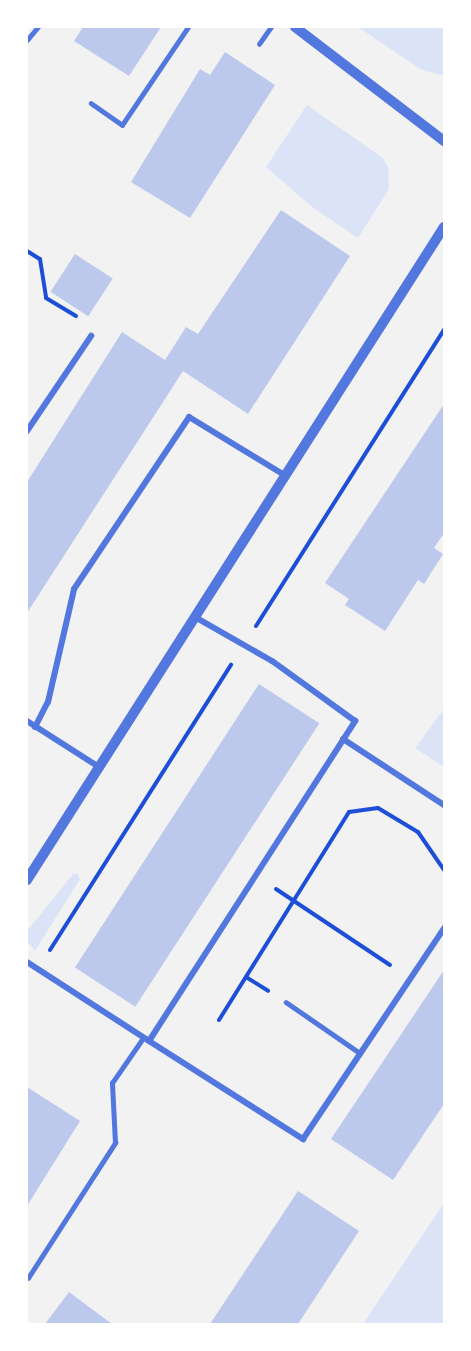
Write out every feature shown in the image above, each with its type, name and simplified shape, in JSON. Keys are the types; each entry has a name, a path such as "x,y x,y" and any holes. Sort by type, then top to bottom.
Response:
{"street":[{"path":"295,27 444,141"},
{"path":"27,880 444,227"},
{"path":"27,431 90,336"},
{"path":"35,727 48,702 74,589 189,417 286,476"},
{"path":"146,1040 355,721 272,661 195,617"},
{"path":"27,721 100,767"},
{"path":"343,739 444,805"},
{"path":"27,962 303,1139 444,928"}],"lane":[{"path":"27,40 38,27"},
{"path":"91,103 122,125 188,27"},
{"path":"259,44 271,27"},
{"path":"286,1002 360,1053"},
{"path":"28,1278 115,1143 112,1083 146,1040"}],"path":[{"path":"27,251 40,259 46,298 81,319 90,336"},
{"path":"219,1020 295,902 349,812 378,808 418,832 444,870"},
{"path":"255,876 410,978"}],"shaded area":[{"path":"358,27 444,27 444,76 420,69"},
{"path":"307,105 383,158 388,167 389,189 358,238 312,207 266,167"},
{"path":"444,709 444,767 415,748"},
{"path":"77,873 80,879 35,951 27,941 27,931 73,874"},
{"path":"444,1203 444,1324 363,1324"}],"building":[{"path":"83,27 161,27 129,76 74,41"},
{"path":"225,52 275,85 190,218 131,182 200,69 210,75"},
{"path":"281,210 350,256 248,414 183,371 27,613 27,482 122,332 165,360 186,327 198,334"},
{"path":"75,254 113,279 88,316 50,292"},
{"path":"444,404 444,533 434,548 443,554 424,584 418,580 385,631 345,605 349,599 325,583"},
{"path":"259,684 319,723 135,1007 75,967"},
{"path":"444,970 444,1104 393,1180 331,1139"},
{"path":"27,1087 80,1121 27,1206"},
{"path":"298,1191 359,1231 298,1324 210,1324"},
{"path":"69,1292 112,1324 45,1324"}]}
